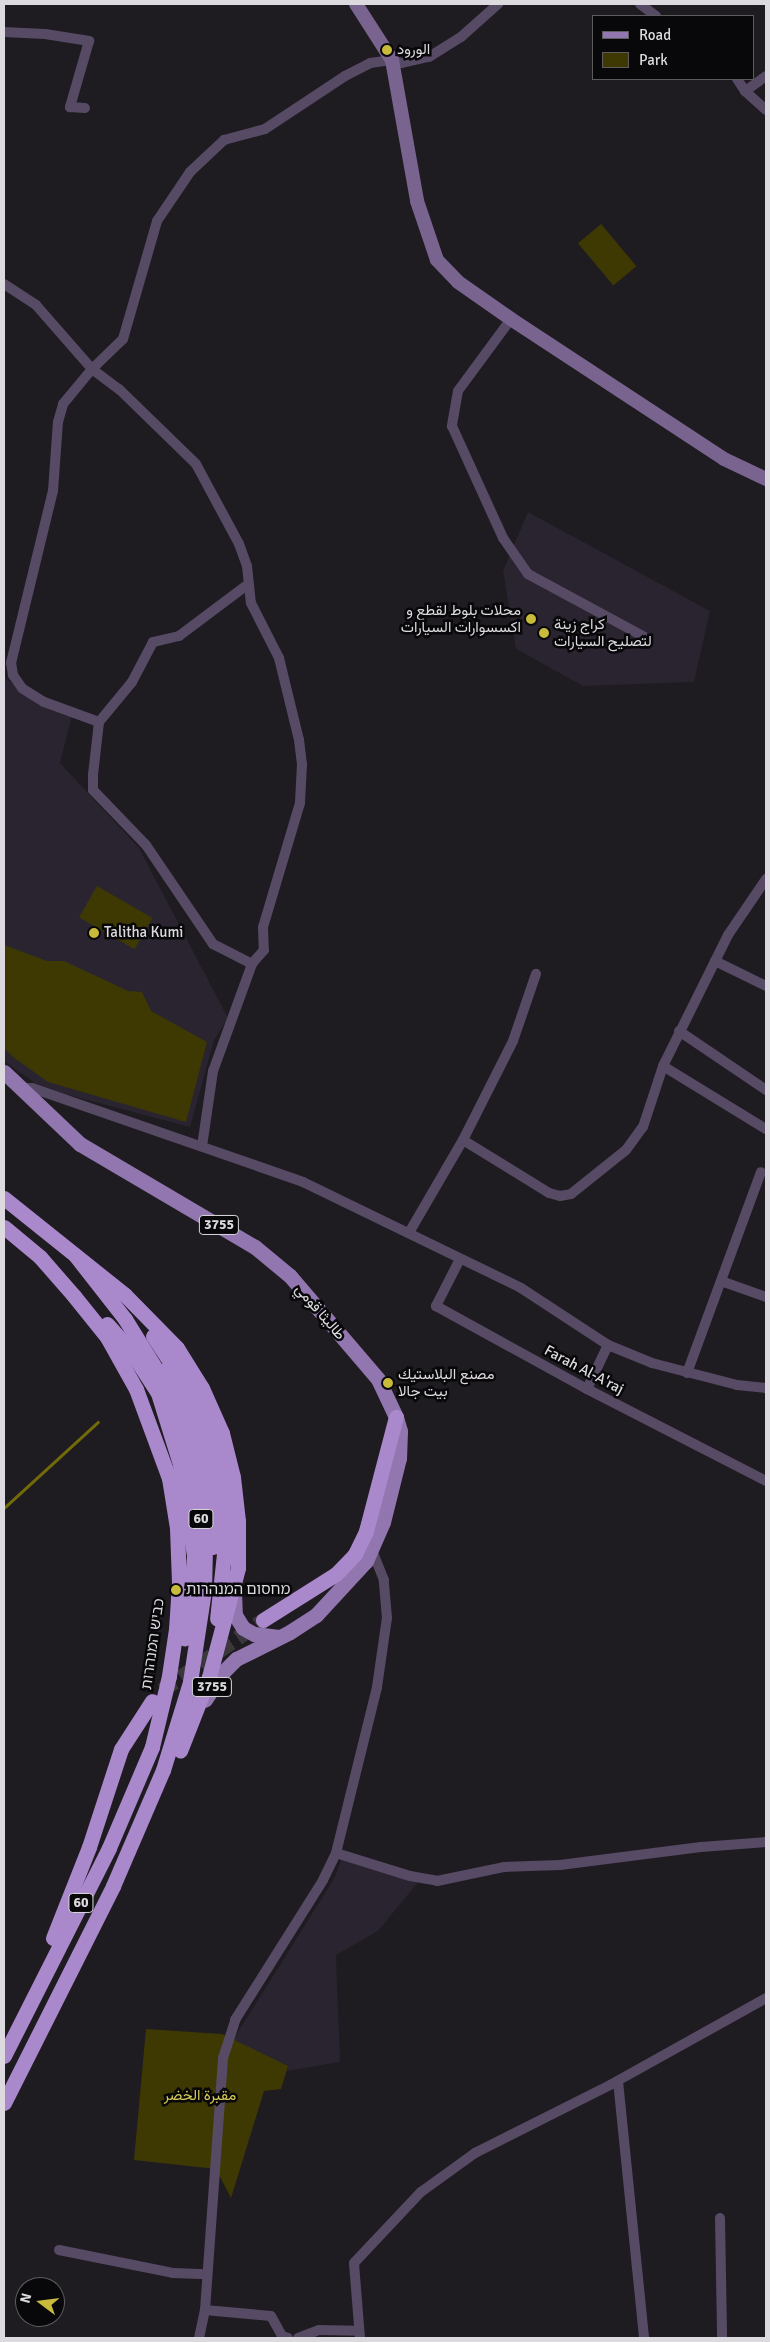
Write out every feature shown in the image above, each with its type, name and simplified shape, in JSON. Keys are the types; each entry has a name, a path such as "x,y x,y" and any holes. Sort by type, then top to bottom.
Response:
{"highway":[{"name":"60","path":"4,1198 38,1222 105,1278 164,1349 194,1426 211,1496 212,1591 210,1624 176,1760"},
{"name":"כביש המנהרות","path":"4,1226 40,1258 117,1352 160,1447 177,1528 178,1584 169,1676 152,1747 109,1848 4,2056"},
{"name":"60","path":"4,2104 148,1809 176,1760 209,1677 234,1590 240,1542 228,1451 194,1426 158,1393 128,1347 40,1258"},
{"name":"60","path":"80,1259 124,1319 194,1426 198,1497 205,1548 204,1591 190,1682 176,1734 148,1809"},
{"path":"263,1620 336,1574 354,1554 366,1531 396,1417"},
{"path":"160,1447 194,1426"},
{"name":"60","path":"152,1747 177,1666 190,1605 194,1556 190,1517 194,1426"},
{"path":"13,2037 89,1847 121,1749 152,1700"}],"main road":[{"name":"طاليثا قومي","path":"4,1072 18,1088 80,1144 255,1247 290,1276 378,1379 396,1417 400,1431 399,1458 383,1522 372,1551 316,1615 276,1637"},
{"path":"234,1590 236,1615 243,1628 254,1634 276,1637"},
{"name":"3755","path":"176,1760 223,1672 236,1659 276,1637"}],"street":[{"path":"356,4 392,60 417,201 437,260 458,282 510,319 724,459 766,480"},
{"path":"99,722 33,695 13,675 11,663 53,491 58,422 62,404 92,369 123,339 157,221 190,172 224,140 265,129 344,76 370,63 392,60 402,63 429,57 460,37 498,4"},
{"path":"640,4 655,15"},
{"path":"4,32 45,34 89,41 70,106 85,108"},
{"path":"745,91 766,76"},
{"path":"738,80 745,91 766,110"},
{"path":"4,284 36,306 92,369 119,389 196,464 239,544 247,566 247,585 251,603 279,658 299,740 302,786 263,927 264,950 252,964 213,1071 202,1146"},
{"path":"510,319 458,391 452,426 503,538 528,574 648,639"},
{"path":"247,585 179,636 152,642 132,682 99,722 93,790 146,845 213,944 252,964"},
{"path":"463,1140 549,1193 566,1196 626,1150 644,1127 663,1066 728,935 766,879"},
{"path":"715,961 766,986"},
{"path":"410,1232 463,1140 512,1041 536,974"},
{"path":"679,1031 766,1090"},
{"path":"663,1066 766,1129"},
{"path":"18,1088 32,1088 303,1182 410,1232 520,1288 608,1345 687,1373 738,1385 766,1388"},
{"path":"687,1373 761,1172"},
{"name":"Farah Al-A'raj","path":"460,1259 436,1306 587,1389 766,1481"},
{"path":"721,1281 766,1298"},
{"path":"587,1389 608,1345"},
{"path":"199,2338 205,2310 223,2058 229,2034 323,1880 336,1853 377,1686 387,1618 384,1580 372,1551"},
{"path":"336,1853 410,1876 437,1881 504,1867 560,1865 701,1847 766,1842"},
{"path":"298,2338 319,2330 359,2335 354,2263 401,2211 475,2153 618,2081 766,1998"},
{"path":"618,2081 644,2338"},
{"path":"720,2218 722,2338"},
{"path":"60,2250 173,2273 207,2274"},
{"path":"205,2310 271,2316 282,2336 288,2338"}],"shaded area":[{"path":"528,512 710,611 694,682 583,686 516,649 503,571"},
{"name":"Talitha Kumi","path":"4,677 42,706 72,716 60,763 139,848 228,1018 214,1040 190,1127 42,1088 4,1061"},
{"path":"342,1857 419,1881 378,1931 336,1955 340,2062 287,2071 288,2067 233,2040 335,1877"}],"green space":[{"path":"601,224 636,266 613,285 578,243"},
{"path":"97,886 152,918 134,949 79,917"},
{"path":"4,945 47,961 64,961 128,991 142,992 151,1011 207,1042 186,1122 48,1082 13,1057 4,1048"},
{"name":"مقبرة الخضر","path":"146,2029 222,2034 288,2066 281,2089 264,2091 231,2198 216,2169 134,2160"}],"waterway":[{"path":"4,1508 98,1422"}],"tunnel":[{"path":"162,1690 263,1620"}],"place":[{"name":"الورود","path":"387,50"},
{"name":"محلات بلوط لقطع و اكسسوارات السيارات","path":"531,619"},
{"name":"كراج زينة لتصليح السيارات","path":"544,633"},
{"name":"Talitha Kumi","path":"94,933"},
{"name":"مصنع البلاستيك بيت جالا","path":"388,1383"},
{"name":"מחסום המנהרות","path":"176,1590"}]}
